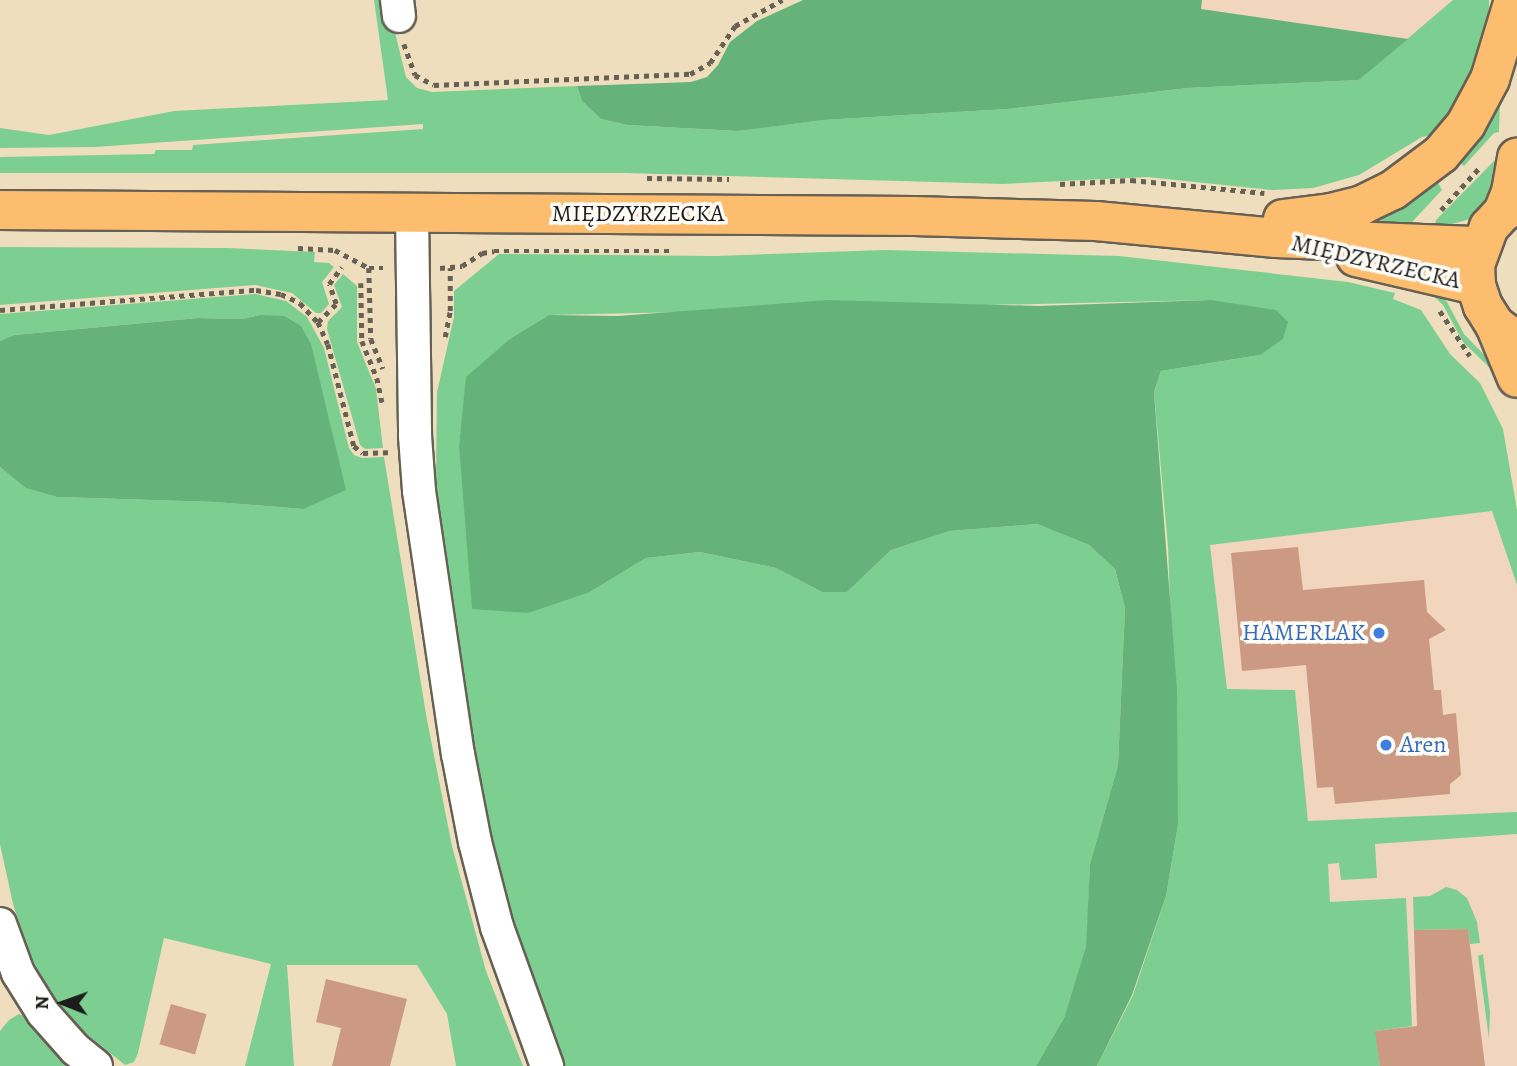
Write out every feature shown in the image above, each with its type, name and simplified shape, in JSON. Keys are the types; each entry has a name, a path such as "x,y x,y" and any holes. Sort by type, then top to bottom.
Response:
{"main road":[{"path":"1515,0 1517,15"},
{"path":"1096,221 1313,216 1362,205 1392,190 1431,164 1466,124 1490,79 1515,0"},
{"path":"1499,162 1510,208 1489,227 1479,246 1475,265 1476,285 1483,306 1506,333 1517,378"},
{"name":"MIĘDZYRZECKA","path":"0,210 1096,221 1276,238 1479,246"},
{"name":"MIĘDZYRZECKA","path":"1276,238 1476,285"}],"street":[{"path":"412,213 417,463 427,560 475,842 497,927 547,1066"},
{"path":"0,924 6,947 30,994 59,1032 96,1066"}],"path":[{"path":"398,8 407,56 415,75 423,82 446,86 691,75 710,63 735,26 782,0"},
{"path":"1425,242 1427,226 1499,162"},
{"path":"450,268 494,251 683,251"},
{"path":"318,322 336,304 329,284 342,267"},
{"path":"361,283 362,341 380,389 384,414"},
{"path":"0,310 256,290 290,297 318,322 328,344 354,446 363,453 389,452 387,439"},
{"path":"1436,305 1463,349 1478,363"}],"shaded area":[{"path":"1202,0 1453,0 1408,39 1201,9"},
{"path":"1492,511 1517,585 1517,1066 1331,1066 1318,821 1307,822 1295,690 1227,689 1210,544"}],"green space":[{"path":"374,0 387,0 406,77 417,88 432,92 577,86 582,101 601,119 627,125 738,131 822,120 1007,109 1188,88 1359,80 1453,0 1489,0 1489,6 1487,27 1476,66 1447,119 1434,135 1422,137 1359,175 1313,188 1273,190 1147,177 1003,184 625,173 0,173 0,157 154,154 156,150 192,150 193,145 423,129 423,124 95,147 0,148 0,128 49,135 174,111 388,100"},
{"path":"803,0 1202,0 1201,9 1408,39 1359,80 1188,88 1007,109 823,120 738,131 627,125 601,119 582,101 577,86 691,82 707,77 718,65 730,42 757,21"},
{"path":"1500,98 1499,132 1494,133 1464,166 1457,160"},
{"path":"1495,160 1498,162 1498,170 1489,199 1482,209 1470,219 1434,229 1436,220"},
{"path":"1435,177 1442,190 1412,222 1404,222 1404,227 1345,223"},
{"path":"0,247 227,248 315,252 314,262 329,263 334,267 322,282 329,304 321,313 316,313 292,293 255,285 0,305"},
{"path":"885,250 1119,256 1348,282 1395,293 1393,299 1421,310 1450,354 1480,383 1503,429 1517,510 1517,585 1492,511 1210,545 1227,689 1295,690 1308,821 1517,812 1517,834 1375,844 1377,878 1341,880 1339,863 1328,864 1330,902 1406,898 1412,1026 1376,1031 1380,1066 1097,1066 1133,995 1166,896 1178,825 1168,546 1154,392 1161,371 1260,355 1211,300 549,315 511,338 467,377 459,445 590,592 646,558 700,552 776,568 822,592 847,592 891,550 950,531 1037,524 1089,545 1115,569 1125,608 1118,765 1090,864 1087,947 1064,1018 1036,1066 564,1066 534,994 508,914 491,842 473,757 440,534 436,478 437,392 454,317 454,291 499,254 716,256"},
{"path":"343,274 357,286 357,342 376,389 383,448 365,449 360,445 327,329 328,321 342,307 334,285"},
{"path":"1426,289 1437,291 1447,302 1464,334 1489,360 1510,393 1506,394 1493,371 1463,342 1443,305"},
{"path":"255,294 286,301 307,317 324,348 349,448 354,455 362,458 384,457 427,720 452,846 486,971 523,1066 456,1066 447,1014 417,965 287,965 294,1066 245,1066 271,964 164,938 138,1053 134,1062 125,1065 83,1031 58,1004 29,954 13,904 0,844 0,467 27,488 57,497 215,502 303,509 260,315 242,319 198,318 14,335 0,341 0,314"},
{"path":"828,300 1038,306 1211,300 1276,310 1288,322 1283,339 1260,355 1161,371 1154,392 1177,689 1178,825 1166,896 1132,995 1097,1066 1036,1066 1064,1018 1086,947 1090,864 1118,765 1125,608 1115,569 1089,545 1037,524 950,531 891,550 847,592 822,592 776,568 700,552 646,558 590,592 528,613 472,609 459,445 466,377 511,338 549,315 618,316"},
{"path":"260,315 284,316 301,326 311,344 346,490 303,509 215,502 57,497 26,488 0,467 0,341 14,335 198,318 242,319"},
{"path":"1446,887 1457,890 1467,898 1477,922 1480,943 1470,944 1468,929 1414,930 1413,897 1430,896"},
{"path":"1483,954 1490,1012 1489,1039 1478,956"},
{"path":"19,1014 68,1066 0,1066 0,1031 9,1020"}],"building":[{"path":"1298,547 1303,590 1424,580 1427,612 1446,630 1429,639 1434,690 1441,690 1443,715 1456,713 1461,775 1450,784 1450,794 1335,804 1333,787 1317,788 1306,665 1242,671 1231,553"},
{"path":"1468,929 1485,1066 1380,1066 1375,1031 1417,1026 1414,930"},
{"path":"326,979 407,999 390,1066 332,1066 341,1028 316,1022"},
{"path":"171,1004 207,1014 195,1055 159,1044"}],"place":[{"name":"HAMERLAK","path":"1379,633"},
{"name":"Aren","path":"1386,745"}]}
